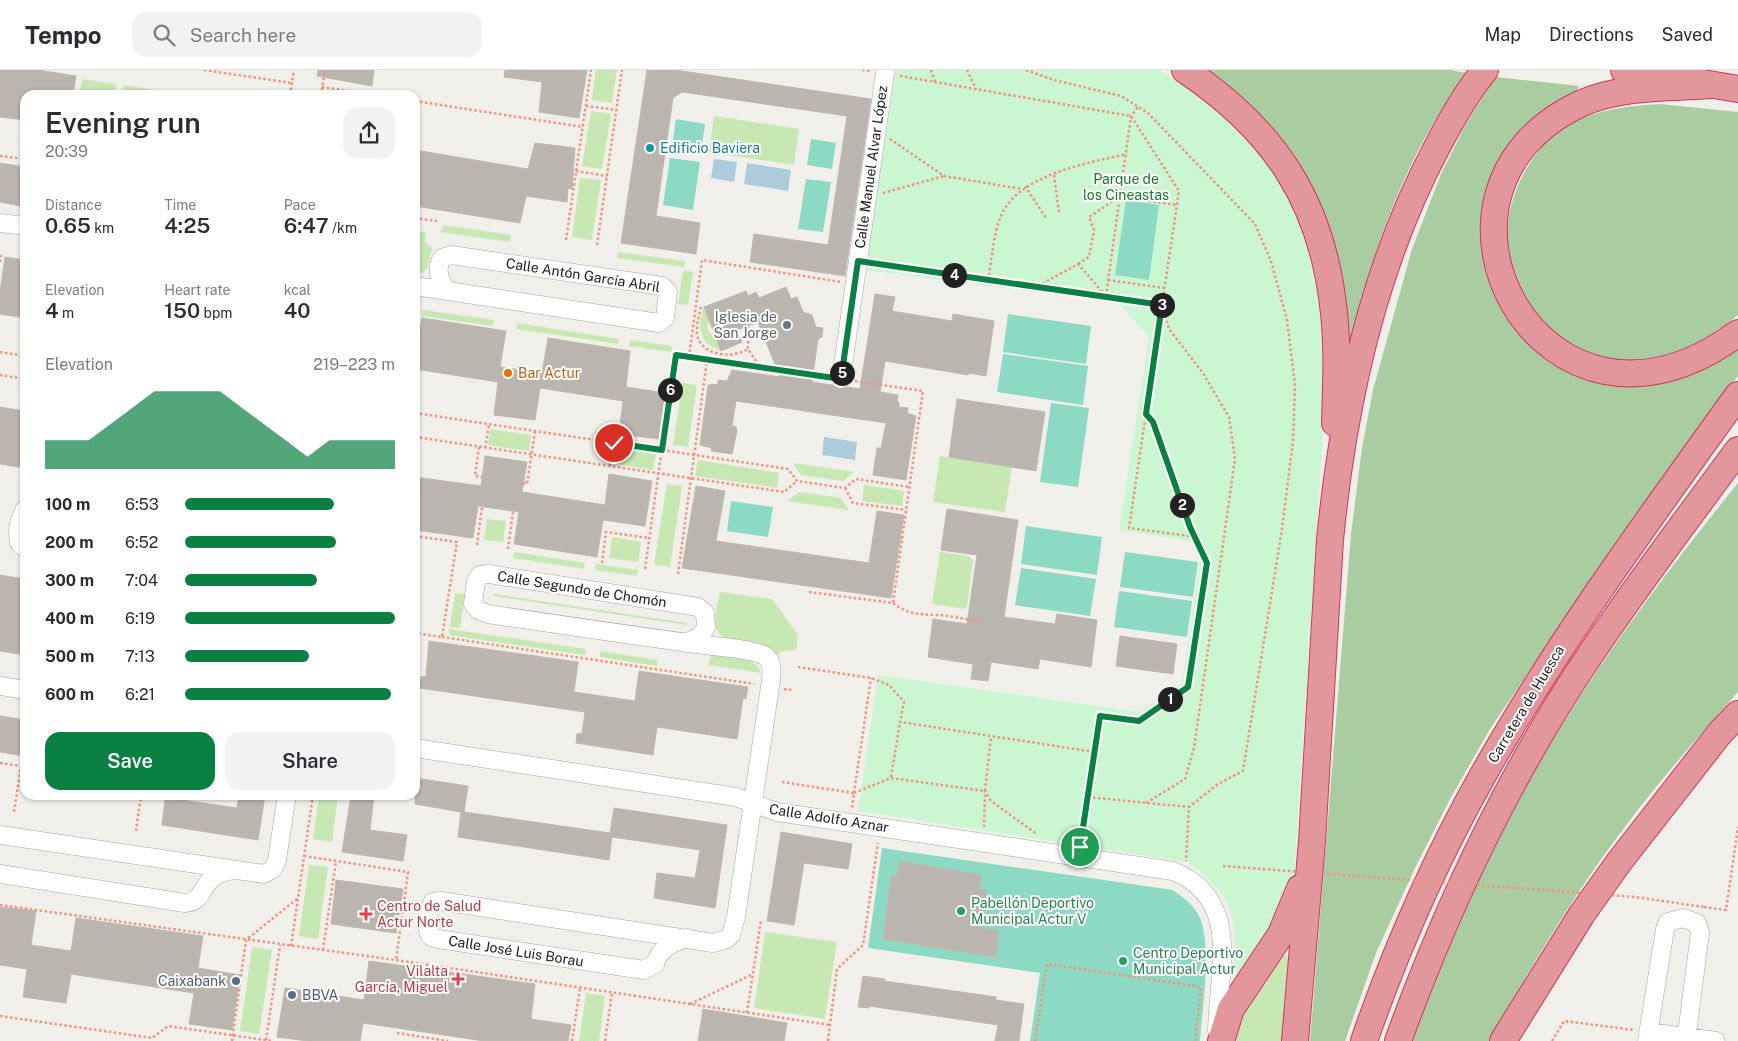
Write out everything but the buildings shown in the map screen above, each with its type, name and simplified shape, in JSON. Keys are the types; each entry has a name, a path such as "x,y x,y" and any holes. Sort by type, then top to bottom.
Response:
{"highway":[{"path":"1185,70 1210,86 1239,111 1266,140 1289,170 1306,202 1320,239 1328,272 1335,323 1334,496 1312,841 1295,1041"},
{"path":"1334,496 1359,362 1388,259 1419,180 1454,116 1485,70"},
{"path":"1624,70 1738,89"},
{"path":"1711,85 1612,94 1582,103 1558,116 1539,132 1519,154 1504,180 1496,209 1493,233 1496,261 1504,284 1518,313 1538,336 1561,354 1586,366 1613,373 1641,374 1670,370 1694,361 1738,333"},
{"name":"Carretera de Huesca","path":"1364,1041 1413,914 1448,840 1483,776 1569,636 1738,395"},
{"path":"1398,1041 1421,979 1452,905 1484,838 1524,763 1589,656 1738,450"},
{"path":"1503,1041 1582,914 1619,862 1719,734 1738,714"},
{"path":"1221,1041 1232,1009 1267,957 1288,920 1300,890 1312,841"}],"street":[{"name":"Calle Manuel Alvar López","path":"841,379 884,73"},
{"path":"0,223 20,225"},
{"name":"Calle Antón García Abril","path":"420,281 438,270 442,258 457,255 662,286 669,296 665,318 659,323 420,285"},
{"path":"438,270 442,283 448,291"},
{"path":"20,519 17,533 20,544"},
{"name":"Calle Segundo de Chomón","path":"727,648 706,628 705,613 698,607 490,574 480,575 476,581 473,604 482,612 727,648 760,654 768,659 772,667 753,802"},
{"path":"685,643 699,637 706,628"},
{"path":"0,686 20,689"},
{"name":"Calle Adolfo Aznar","path":"420,749 736,797 777,812 1185,870 1199,885 1218,915 1222,934 1217,1041"},
{"path":"0,835 264,874 274,869 277,860 286,800"},
{"name":"Calle José Luis Borau","path":"687,938 674,943 658,956 655,964 649,969 634,970 438,939 431,937 427,923 429,909 433,902 441,901 721,942 731,935 753,802"},
{"path":"189,864 197,870 204,886"},
{"path":"0,874 185,903 199,899 204,886 216,874 232,870"},
{"path":"1686,1039 1700,933 1697,923 1683,918 1668,922 1665,929 1648,1036 1686,1039 1716,1041"},
{"path":"638,930 649,938 655,946 658,956"}],"path":[{"path":"204,70 292,83"},
{"path":"291,90 294,70"},
{"path":"322,90 325,70"},
{"path":"566,240 591,70"},
{"path":"597,245 622,70"},
{"path":"931,70 935,82"},
{"path":"967,70 976,89"},
{"path":"1026,70 1054,80 1121,96 1138,107 1179,143 1255,224 1271,262 1287,320 1295,385 1293,441 1282,529 1242,771 1218,784 1189,807 1088,797"},
{"path":"884,73 1132,116"},
{"path":"322,87 342,90"},
{"path":"420,102 583,127"},
{"path":"586,106 617,110"},
{"path":"1106,296 1132,116 1138,107"},
{"path":"1132,116 1147,144 1179,191 1129,528 1197,537"},
{"path":"877,130 944,176"},
{"path":"988,280 1000,217 1014,195 1023,188 1054,175 1092,162 1127,154"},
{"path":"0,156 20,159"},
{"path":"576,171 607,176"},
{"path":"1054,175 1059,213"},
{"path":"867,197 944,176 1023,188 1046,218"},
{"path":"1036,286 1089,257 1094,230 1089,216 1119,197 1177,206"},
{"path":"420,219 437,221"},
{"path":"0,262 1,255"},
{"path":"690,357 702,260 855,285"},
{"path":"858,261 1162,305"},
{"path":"1078,264 1106,296"},
{"path":"1108,280 1164,288"},
{"path":"1146,803 1185,780 1194,748 1235,459 1229,418 1203,373 1169,330 1162,305"},
{"path":"701,307 698,336 706,349 714,353 730,354 748,349"},
{"path":"748,326 748,349 756,361 755,366"},
{"path":"0,353 20,355"},
{"path":"644,569 676,355 923,391 893,603"},
{"path":"678,574 707,360"},
{"path":"0,375 20,378"},
{"path":"420,414 788,469 797,481 845,488 856,479 909,487"},
{"path":"1080,847 1100,716 1139,721 1188,687 1207,563 1197,537 1190,527 1153,422 1146,414"},
{"path":"485,448 489,424"},
{"path":"523,483 527,484 535,431"},
{"path":"420,438 784,492 797,481"},
{"path":"610,466 614,443"},
{"path":"480,447 475,476 482,477"},
{"path":"845,488 853,503 906,510"},
{"path":"477,545 482,507"},
{"path":"508,549 513,512"},
{"path":"602,563 606,532 649,538"},
{"path":"420,537 457,542 442,637"},
{"path":"809,592 893,603 903,611 916,615 938,615 981,622"},
{"path":"420,634 761,685"},
{"path":"798,667 872,678 889,685 904,702 891,778"},
{"path":"854,793 872,678"},
{"path":"900,722 1095,752"},
{"path":"984,830 985,791 991,737"},
{"path":"0,763 20,766"},
{"path":"14,812 20,773"},
{"path":"854,793 891,778 985,791"},
{"name":"Calle Adolfo Aznar","path":"782,782 854,793 851,812"},
{"path":"985,791 991,801 1038,836"},
{"path":"136,830 140,800"},
{"path":"291,946 312,800"},
{"path":"1185,870 1189,807"},
{"path":"1223,866 1635,897 1726,910 1738,827"},
{"path":"828,1041 837,969 863,945 878,843"},
{"path":"304,856 408,872 396,960"},
{"path":"323,950 336,861"},
{"path":"232,1041 246,940 298,898"},
{"name":"Calle José Luis Borau","path":"0,905 396,960 830,1026"},
{"path":"747,1013 761,920"},
{"path":"266,1040 280,945"},
{"path":"1035,1041 1047,964 1201,987 1195,1041"},
{"path":"689,1004 753,974"},
{"path":"572,1041 580,988"},
{"path":"605,1041 612,993"},
{"path":"0,1016 152,1038 155,1041"},
{"path":"1552,1041 1564,1021 1648,1036"},
{"path":"152,1038 168,1026 272,1041"},
{"path":"396,1033 448,1041"}],"green space":[{"path":"596,70 617,70 612,103 592,100"},
{"name":"Parque de los Cineastas","path":"896,70 1160,70 1190,88 1216,109 1251,144 1280,183 1312,252 1328,356 1295,862 1290,892 1240,981 1235,967 1234,928 1228,905 1215,886 1188,862 858,811 878,675 1140,712 1182,684 1200,562 1191,541 1119,530 1149,337 1118,303 865,270"},
{"path":"1203,70 1450,70 1466,73 1427,134 1400,188 1370,272 1348,360 1332,260"},
{"path":"1495,77 1579,86 1575,97 1558,105 1484,243 1489,275 1500,301 1519,329 1605,380 1637,383 1667,379 1695,371 1726,353 1738,343 1738,376 1610,552 1490,729 1450,799 1415,868 1376,953 1345,1041 1310,1041 1351,534 1362,448 1373,390 1412,249 1441,174 1466,124"},
{"path":"82,79 116,84 115,90 81,90"},
{"path":"123,85 157,90 122,90"},
{"path":"1660,104 1738,112 1738,315 1696,344 1672,354 1648,360 1614,360 1581,351 1571,346 1551,331 1525,301 1518,291 1510,268 1507,241 1510,213 1517,187 1532,160 1548,140 1561,129 1602,112 1625,107"},
{"path":"591,111 611,114 602,169 582,166"},
{"path":"714,116 799,129 794,165 709,152"},
{"path":"676,119 705,124 701,151 672,147"},
{"path":"811,139 836,143 832,169 807,165"},
{"path":"670,158 700,162 693,210 663,205"},
{"path":"580,178 601,180 592,240 572,237"},
{"path":"806,179 831,182 823,232 798,229"},
{"path":"1126,200 1159,205 1149,280 1115,275"},
{"path":"443,225 511,235 510,242 441,232"},
{"path":"420,231 426,232 425,242 432,248 427,269 420,274"},
{"path":"618,252 685,261 684,267 617,258"},
{"path":"683,270 693,272 688,305 678,304"},
{"path":"704,307 710,323 707,325 710,334 714,333 721,350 708,344 701,333 700,321"},
{"path":"423,310 494,320 493,326 422,316"},
{"path":"1008,314 1091,326 1086,364 1003,352"},
{"path":"517,323 619,339 618,344 516,329"},
{"path":"630,340 672,346 671,352 629,346"},
{"path":"1003,354 1088,366 1083,405 997,392"},
{"path":"682,383 697,385 688,447 673,445"},
{"path":"1051,403 1089,408 1078,487 1040,482"},
{"path":"490,429 531,435 529,451 488,445"},
{"path":"615,448 656,454 653,470 612,463"},
{"path":"940,456 1012,467 1005,512 933,502"},
{"path":"698,460 779,473 777,488 695,476"},
{"path":"793,463 854,472 843,481 801,475"},
{"path":"1738,483 1738,692 1669,771 1610,846 1556,928 1489,1041 1412,1041 1463,911 1524,789 1579,698 1609,653 1672,567"},
{"path":"667,484 682,486 670,567 654,565"},
{"path":"864,485 904,491 902,506 862,501"},
{"path":"799,492 841,498 849,510 787,501"},
{"path":"731,501 773,507 768,537 727,531"},
{"path":"487,519 506,521 503,542 484,540"},
{"path":"1026,526 1102,537 1097,575 1021,564"},
{"path":"612,537 641,542 638,562 609,558"},
{"path":"514,552 585,563 584,569 513,558"},
{"path":"940,552 968,556 973,560 967,607 965,609 932,604"},
{"path":"1125,552 1198,562 1193,597 1120,587"},
{"path":"596,564 638,570 637,576 595,570"},
{"path":"1021,568 1096,579 1090,616 1015,605"},
{"path":"1119,591 1192,601 1187,637 1114,627"},
{"path":"720,592 772,599 798,635 796,650 784,651 776,655 769,649 724,637 716,627 716,609"},
{"path":"455,593 465,594 460,628 450,627"},
{"path":"493,594 687,623 687,625 493,596"},
{"path":"449,629 586,649 585,655 449,635"},
{"path":"600,651 658,660 657,666 600,657"},
{"path":"711,654 747,660 758,667 761,673 709,665"},
{"path":"318,800 337,800 332,842 313,839"},
{"path":"882,848 1173,890 1196,911 1201,922 1204,937 1206,973 1200,1041 1030,1041 1040,973 868,948"},
{"path":"309,865 328,867 318,939 299,936"},
{"path":"765,932 837,942 825,1019 754,1008"},
{"path":"252,947 272,950 259,1034 240,1031"},
{"path":"1284,955 1289,956 1283,1041 1231,1041 1253,995 1268,972"},
{"path":"586,993 605,996 599,1041 579,1041"}],"water":[{"path":"714,159 737,162 734,182 711,178"},
{"path":"747,163 791,170 788,191 744,184"},
{"path":"824,437 857,442 855,460 822,455"}],"place":[{"name":"Edificio Baviera","path":"650,148"},
{"name":"Iglesia de San Jorge","path":"787,325"},
{"name":"Bar Actur","path":"508,373"},
{"name":"Pabellón Deportivo Municipal Actur V","path":"961,911"},
{"name":"Centro de Salud Actur Norte","path":"366,914"},
{"name":"Centro Deportivo Municipal Actur","path":"1123,961"},
{"name":"Vilalta García, Miguel","path":"458,979"},
{"name":"Caixabank","path":"236,981"},
{"name":"BBVA","path":"292,995"}],"route":[{"path":"614,443 662,450 676,355 841,379 858,261 1162,305 1146,414 1153,422 1190,527 1197,537 1207,563 1188,687 1139,721 1100,716 1080,847"}]}
